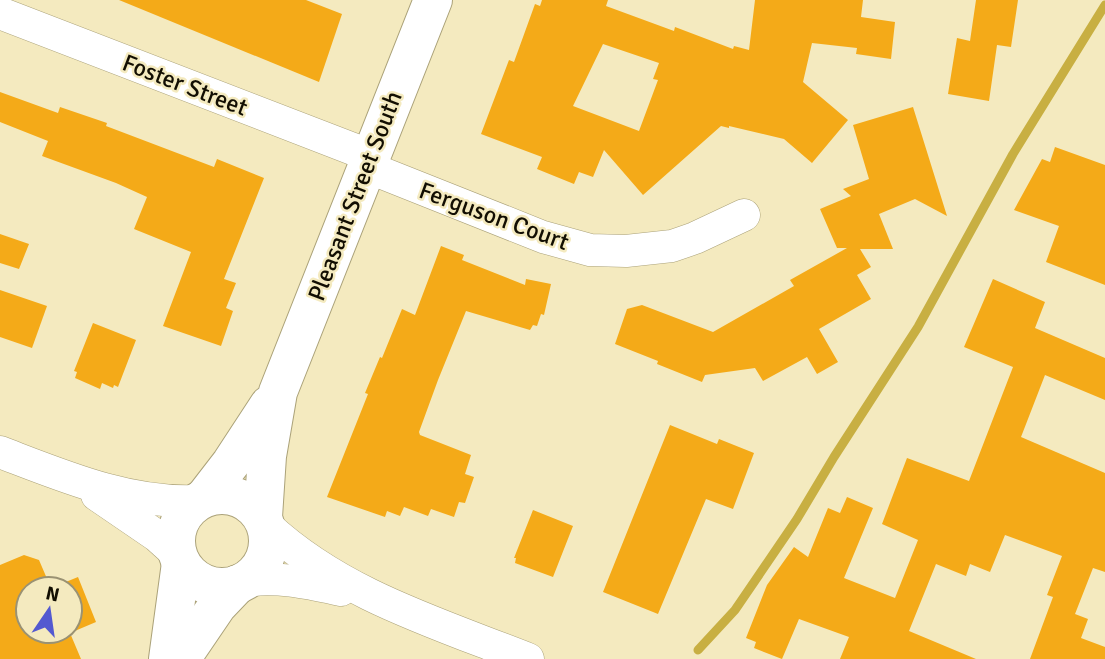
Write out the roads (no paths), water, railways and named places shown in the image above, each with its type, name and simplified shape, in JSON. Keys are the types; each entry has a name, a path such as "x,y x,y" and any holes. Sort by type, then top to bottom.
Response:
{"street":[{"name":"Pleasant Street South","path":"265,522 267,456 278,392 433,0"},
{"name":"Foster Street","path":"0,13 369,162"},
{"name":"Ferguson Court","path":"369,162 543,237 590,250 626,251 672,246 744,215"},
{"name":"Pleasant Street South","path":"201,499 227,469 278,392"},
{"path":"0,452 77,482 146,498 201,499 222,494 235,496 249,503 265,522 311,562 370,596 528,659"},
{"path":"77,482 135,520 179,559 192,576 205,584 222,587 266,578 292,580 370,596"},
{"path":"168,659 179,559 176,540 178,525 186,512 201,499"},
{"path":"181,659 217,606 241,582 259,569 265,559 268,544 265,522"}],"waterway":[{"path":"698,650 735,610 797,519 918,327 1013,154 1105,5"}]}
